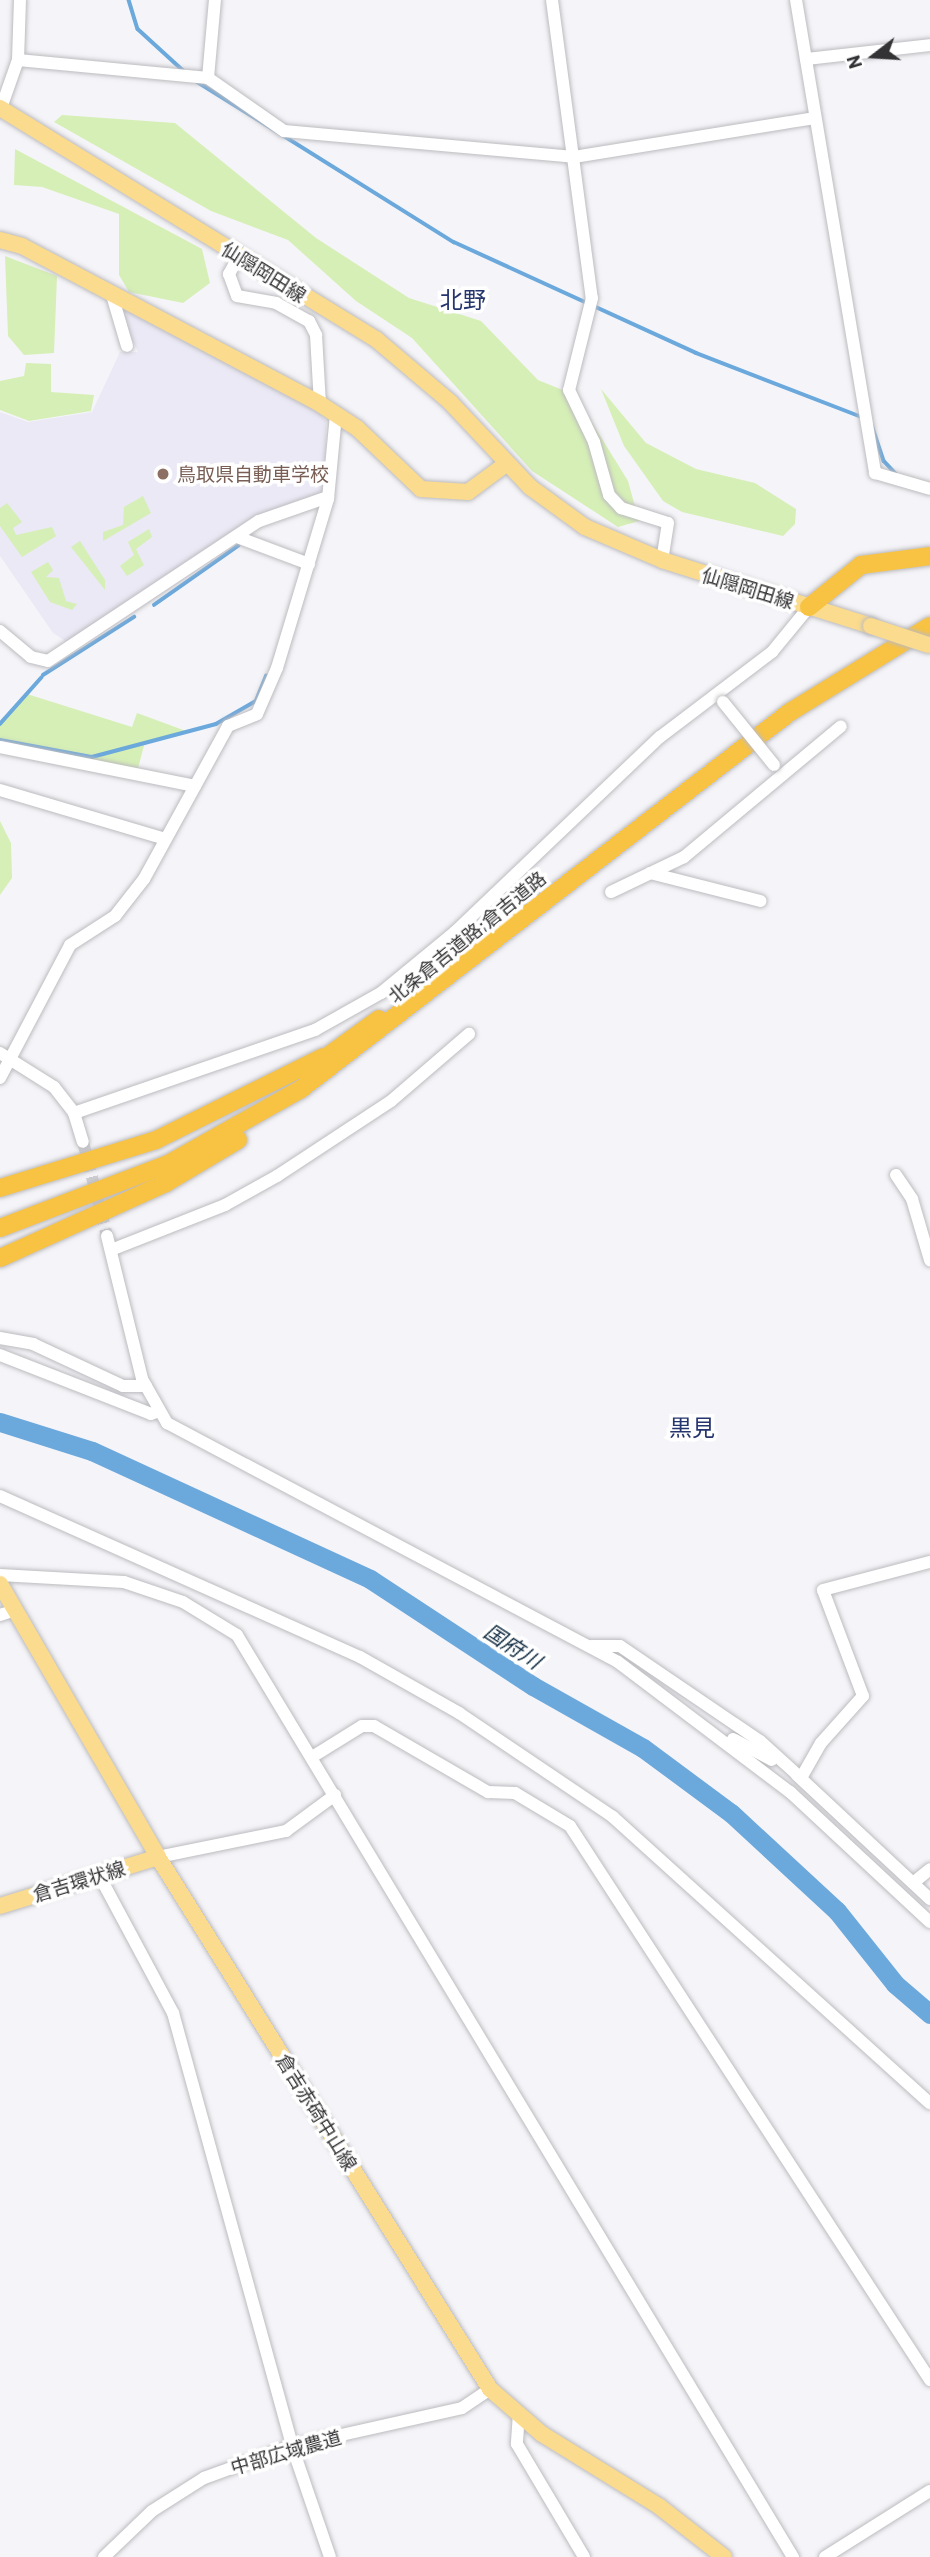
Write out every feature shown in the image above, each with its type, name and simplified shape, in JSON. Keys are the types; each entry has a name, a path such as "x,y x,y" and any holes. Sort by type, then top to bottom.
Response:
{"highway":[{"path":"809,607 861,565 930,556"},
{"name":"北条倉吉道路;倉吉道路","path":"0,1217 165,1155 346,1051 784,704 930,614"},
{"name":"北条倉吉道路;倉吉道路","path":"0,1228 168,1164 346,1051 780,719 930,626"},
{"path":"0,1188 99,1161 197,1123 346,1051"},
{"path":"0,1258 166,1184 291,1108 346,1051"}],"main road":[{"name":"仙隠岡田線","path":"0,110 239,256 415,369 506,464 585,527 662,560 929,646"},
{"path":"0,240 112,295 320,404 432,493 468,492 506,464"},
{"name":"倉吉赤碕中山線","path":"0,1584 7,1613 490,2389 519,2413 724,2557"},
{"name":"倉吉環状線","path":"0,1906 158,1857"}],"street":[{"path":"0,110 18,60 20,0"},
{"path":"208,78 215,0"},
{"path":"552,0 592,298 569,390 594,442 609,495 621,508 668,523 662,560"},
{"path":"796,0 875,473 930,489"},
{"path":"806,60 930,46"},
{"path":"18,60 208,78 284,131 574,157 815,118"},
{"path":"239,256 229,274 236,296 294,310 316,335 320,404"},
{"path":"112,295 127,346"},
{"path":"0,1078 5,1056 70,945 115,916 144,879 162,838 228,726 257,714 309,564 328,497 336,415"},
{"path":"0,631 30,657 48,661 259,521 328,497"},
{"path":"237,537 309,564"},
{"path":"74,1113 315,1030 381,993 715,692 772,652 809,607"},
{"path":"715,692 778,769"},
{"path":"611,892 684,856 778,769 841,726"},
{"path":"0,747 195,786"},
{"path":"0,790 162,838"},
{"path":"650,873 761,901"},
{"path":"111,1250 225,1205 277,1176 391,1101 469,1034"},
{"path":"5,1056 54,1087 74,1113 83,1142"},
{"path":"897,1175 912,1199 930,1260"},
{"path":"107,1236 146,1386 167,1423 591,1647 722,1737 801,1778"},
{"path":"0,1338 33,1344 124,1386 146,1386"},
{"path":"0,1355 151,1414 159,1411"},
{"path":"0,1496 360,1657 459,1713 613,1817 930,2103"},
{"path":"801,1778 821,1743 863,1696 823,1590 930,1562"},
{"path":"0,1575 124,1582 202,1611 237,1635 793,2557"},
{"path":"591,1647 620,1646 760,1741 930,1899"},
{"path":"312,1757 362,1726 374,1726 488,1792 515,1793 570,1826 930,2379"},
{"path":"722,1737 930,1922"},
{"path":"158,1857 286,1831 335,1795"},
{"path":"913,1883 930,1869"},
{"path":"99,1875 173,2013 292,2446 330,2557"},
{"name":"中部広域農道","path":"104,2557 152,2511 204,2477 292,2446 462,2408 490,2389"},
{"path":"519,2413 517,2444 584,2557"},
{"path":"825,2557 930,2491"}],"shaded area":[{"name":"鳥取県自動車学校","path":"116,305 315,409 326,421 325,494 297,504 67,642 53,633 0,556 0,412 28,422 92,412 120,352 138,352"}],"green space":[{"path":"62,115 175,123 316,238 409,298 481,321 538,380 575,395 628,481 639,521 618,527 532,471 412,338 356,301 288,240 211,211 54,122"},
{"path":"15,149 202,249 210,283 183,303 129,292 119,275 119,214 42,187 14,185"},
{"path":"5,256 57,276 54,353 24,355 8,336"},
{"path":"26,363 51,364 51,392 94,395 91,411 29,421 0,410 0,381 24,376"},
{"path":"601,389 646,443 696,469 755,483 796,509 795,524 783,536 682,512 663,501 624,446"},
{"path":"143,496 151,513 103,541 103,532 123,525 124,507"},
{"path":"7,503 22,522 13,528 16,535 52,527 56,536 22,557 0,526 0,508"},
{"path":"149,529 152,537 136,549 144,565 127,576 120,566 134,555 128,542"},
{"path":"80,541 105,580 105,590 71,547"},
{"path":"48,562 53,570 46,577 59,578 66,601 77,604 72,610 50,602 31,572"},
{"path":"27,694 132,727 137,713 186,731 145,742 137,772 0,743 0,725"},
{"path":"0,821 11,843 12,878 0,895"}],"waterway":[{"path":"129,0 138,29 185,72"},
{"path":"196,81 454,242 696,353 862,417"},
{"path":"871,422 884,461 896,474"},
{"path":"154,605 238,546"},
{"path":"43,675 134,617"},
{"path":"0,740 92,757 216,724 256,701 266,676"},
{"path":"0,724 41,678"},
{"name":"国府川","path":"0,1422 92,1451 370,1579 533,1686 643,1748 731,1813 837,1911 895,1984 930,2014"}],"tunnel":[{"path":"83,1142 107,1236"}],"place":[{"name":"鳥取県自動車学校","path":"163,474"}],"district":[{"name":"北野","path":"463,299"},
{"name":"黒見","path":"692,1427"}]}
